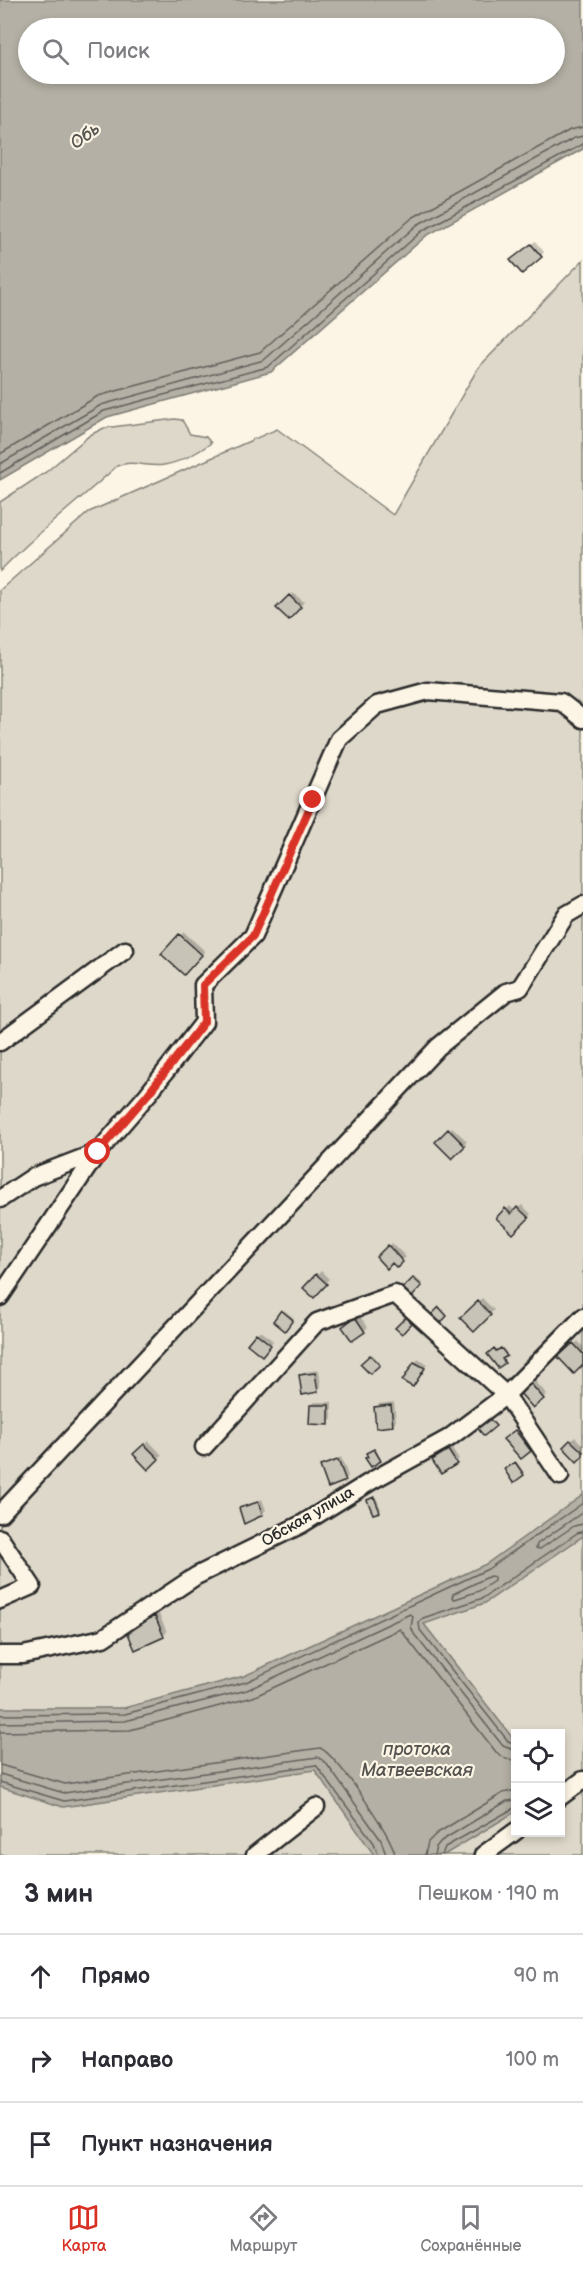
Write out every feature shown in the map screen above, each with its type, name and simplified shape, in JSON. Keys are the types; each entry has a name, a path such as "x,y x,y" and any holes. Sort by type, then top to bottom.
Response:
{"street":[{"path":"0,1297 98,1152 148,1094 204,1022 203,985 253,936 339,739 377,705 428,691 561,702 583,719"},
{"path":"0,1514 438,1047 506,992 520,988 566,915 583,905"},
{"path":"0,1042 125,950"},
{"path":"0,1199 33,1177 98,1152"},
{"path":"204,1447 317,1322 394,1294 506,1395 560,1476"},
{"name":"Обская улица","path":"0,1655 23,1655 103,1638 195,1576 302,1524 373,1480 449,1438 506,1395 583,1317"},
{"path":"0,1538 32,1586 0,1600"},
{"path":"565,1794 583,1780"},
{"path":"255,1855 316,1807"},
{"path":"483,1855 511,1835"}],"shaded area":[{"path":"583,260 583,1855 0,1855 0,590 89,512 277,429 393,515 478,368"},
{"path":"182,420 190,434 206,437 211,443 189,457 171,464 158,466 128,463 117,466 0,571 0,502 46,472 90,435 104,428"}],"water":[{"name":"Обь","path":"0,0 583,0 583,149 426,236 271,372 107,417 0,480"},
{"name":"протока Матвеевская","path":"583,1495 583,1536 485,1603 424,1624 511,1736 511,1814 444,1855 374,1855 315,1770 63,1807 0,1787 0,1708 124,1708 244,1676 486,1564"}],"building":[{"path":"531,244 542,257 522,274 510,260"},
{"path":"289,595 301,607 289,620 276,608"},
{"path":"179,934 202,955 184,975 161,954"},
{"path":"448,1129 465,1146 452,1159 435,1142"},
{"path":"517,1207 529,1218 513,1234 496,1218 505,1208 511,1214"},
{"path":"388,1245 403,1262 397,1268 392,1263 387,1269 376,1257"},
{"path":"316,1274 327,1284 314,1298 303,1288"},
{"path":"413,1278 422,1286 412,1297 403,1288"},
{"path":"478,1301 491,1315 474,1332 460,1318"},
{"path":"439,1307 447,1316 436,1328 427,1319"},
{"path":"281,1310 293,1320 285,1331 273,1321"},
{"path":"355,1317 365,1332 352,1341 342,1327"},
{"path":"406,1317 412,1323 402,1334 395,1328"},
{"path":"256,1333 271,1345 262,1356 247,1344"},
{"path":"573,1343 583,1354 583,1365 574,1374 558,1357"},
{"path":"494,1348 496,1351 501,1348 507,1356 502,1359 505,1363 498,1368 487,1354"},
{"path":"370,1355 380,1365 370,1374 360,1364"},
{"path":"414,1362 425,1368 413,1387 402,1381"},
{"path":"315,1373 318,1392 302,1395 299,1375"},
{"path":"531,1384 544,1399 533,1408 520,1393"},
{"path":"310,1405 329,1405 329,1425 309,1424"},
{"path":"391,1405 393,1426 376,1428 374,1407"},
{"path":"486,1415 496,1426 484,1436 474,1424"},
{"path":"515,1430 531,1451 521,1459 503,1439"},
{"path":"570,1440 583,1452 583,1456 577,1462 563,1447"},
{"path":"144,1444 159,1459 148,1470 133,1454"},
{"path":"374,1449 381,1461 371,1467 365,1458 368,1457 366,1453"},
{"path":"448,1450 457,1464 441,1474 432,1460"},
{"path":"338,1460 346,1481 328,1488 320,1466"},
{"path":"515,1462 524,1475 513,1483 504,1469"},
{"path":"374,1497 380,1512 373,1514 367,1500"},
{"path":"258,1502 263,1515 244,1524 239,1508"},
{"path":"155,1616 164,1637 135,1650 126,1629"}],"route":[{"path":"98,1152 148,1094 204,1022 203,985 253,936 313,800"}]}
